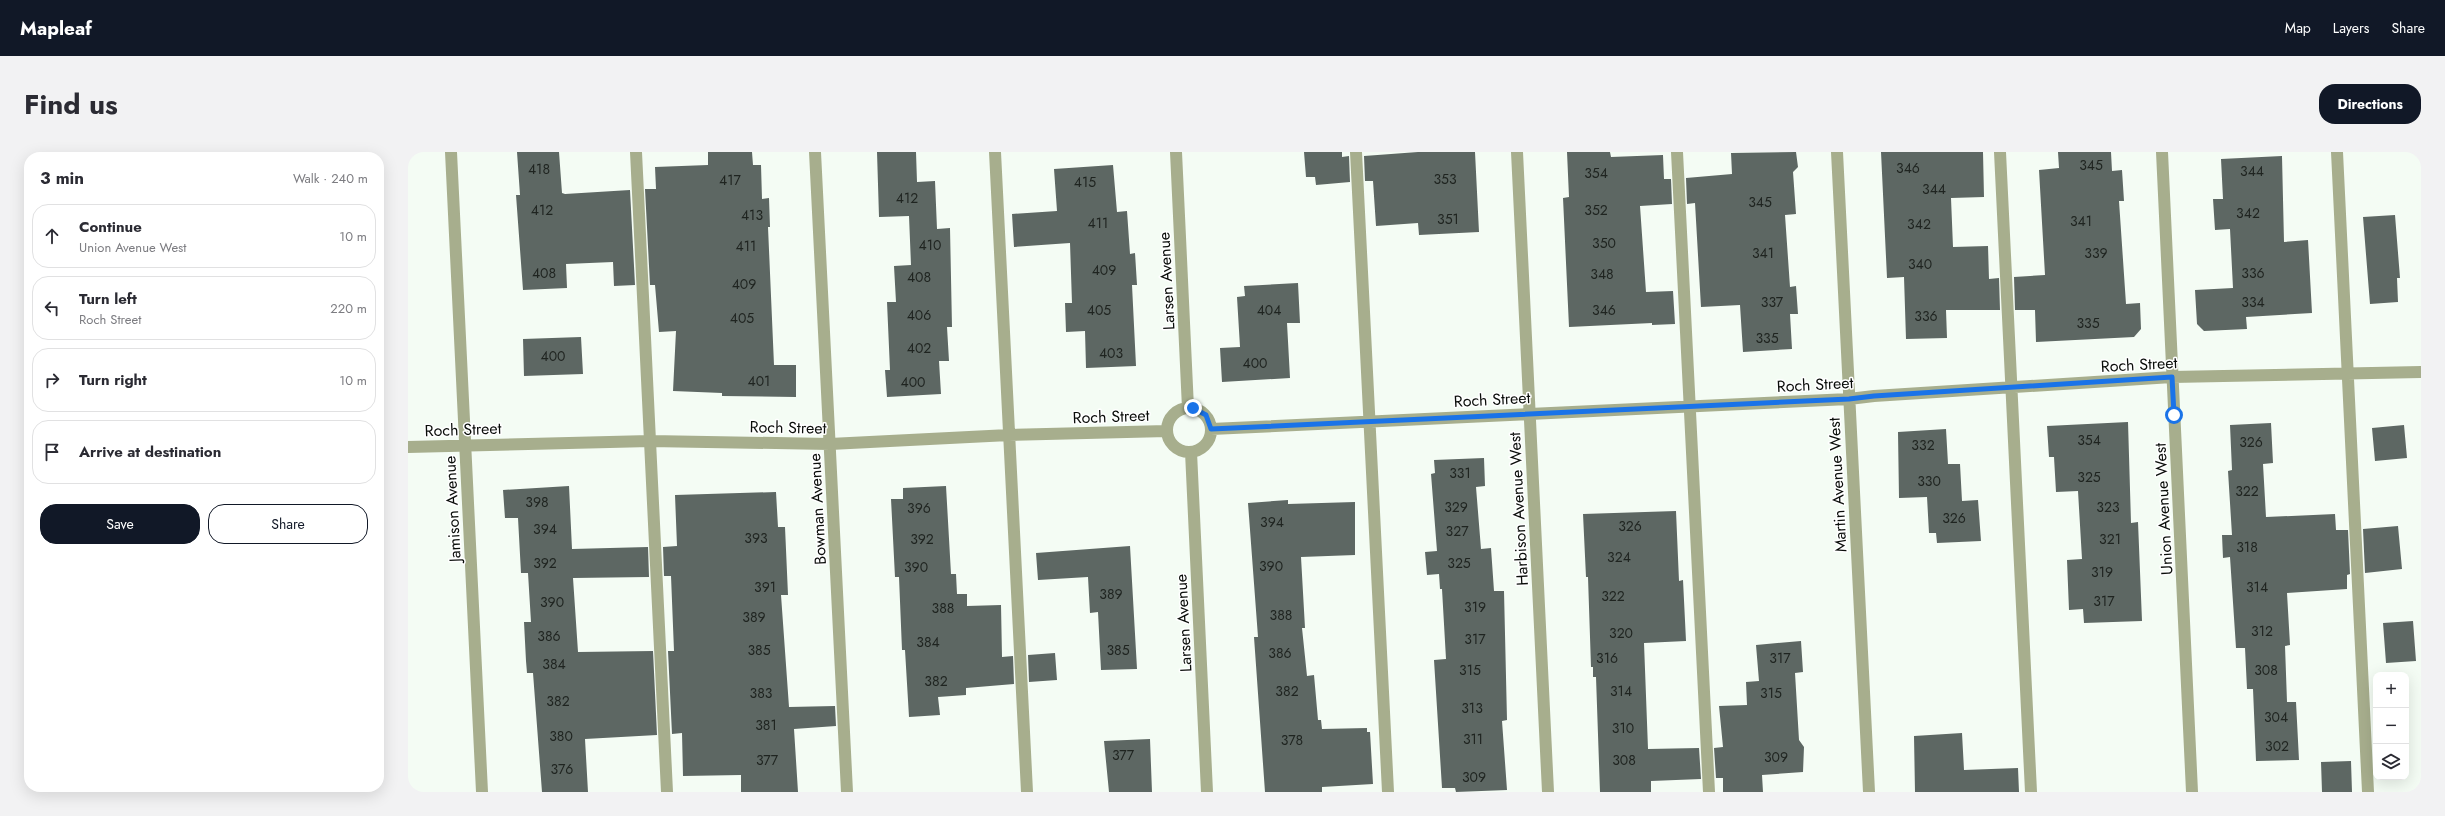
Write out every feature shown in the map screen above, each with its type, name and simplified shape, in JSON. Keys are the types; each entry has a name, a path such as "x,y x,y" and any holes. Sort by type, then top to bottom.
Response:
{"street":[{"name":"Jamison Avenue","path":"451,152 482,792"},
{"path":"636,152 667,792"},
{"name":"Bowman Avenue","path":"815,152 847,792"},
{"path":"995,152 1027,792"},
{"name":"Larsen Avenue","path":"1176,152 1188,408"},
{"path":"1356,152 1388,792"},
{"name":"Harbison Avenue West","path":"1517,152 1548,792"},
{"path":"1677,152 1709,792"},
{"name":"Martin Avenue West","path":"1837,152 1869,792"},
{"path":"2000,152 2031,792"},
{"name":"Union Avenue West","path":"2162,152 2192,792"},
{"path":"2337,152 2368,792"},
{"name":"Roch Street","path":"1211,429 1849,399 1874,396 2172,377 2348,375 2421,372"},
{"path":"1188,408 1198,410 1206,415 1211,429 1208,443 1200,450 1190,452 1180,451 1172,444 1167,431 1169,421 1175,413 1188,408"},
{"name":"Roch Street","path":"408,447 465,444 650,440 830,444 1009,435 1167,431"},
{"name":"Larsen Avenue","path":"1190,452 1207,792"}],"building":[{"path":"517,152 559,152 562,193 630,190 635,285 614,286 613,262 566,264 567,288 523,290 516,195 520,195"},
{"path":"708,152 752,152 753,165 761,165 762,199 769,198 770,227 768,227 774,365 796,365 796,397 722,396 722,393 673,391 676,331 659,332 655,285 650,285 645,189 656,189 655,167 708,165"},
{"path":"877,152 916,152 917,182 935,181 937,229 950,228 952,327 947,327 949,361 939,361 941,394 887,397 885,370 890,370 887,302 896,302 894,266 911,265 909,216 879,217"},
{"path":"1304,152 1342,152 1342,157 1349,156 1350,182 1316,185 1315,177 1306,177"},
{"path":"1418,152 1475,152 1479,232 1419,235 1418,223 1376,226 1373,181 1365,181 1364,156"},
{"path":"1567,152 1610,152 1611,157 1663,155 1664,179 1671,179 1672,204 1640,206 1646,292 1673,291 1675,324 1652,325 1652,323 1569,327 1563,198 1569,197"},
{"path":"1796,152 1798,167 1793,172 1796,214 1785,215 1790,287 1796,286 1798,314 1790,314 1792,349 1743,352 1740,305 1701,307 1695,203 1687,204 1686,178 1732,174 1731,153"},
{"path":"1881,152 1983,152 1984,197 1951,198 1953,247 1988,246 1989,279 1999,278 2000,310 1946,310 1947,338 1906,339 1904,277 1887,278"},
{"path":"2058,152 2111,152 2112,171 2122,170 2124,201 2119,201 2126,304 2140,303 2141,329 2134,337 2036,342 2035,310 2015,310 2014,277 2045,275 2039,170 2059,168"},
{"path":"2282,156 2284,242 2308,240 2312,313 2246,317 2247,329 2204,331 2197,324 2195,290 2233,288 2230,229 2215,230 2213,199 2223,199 2221,159"},
{"path":"1113,165 1117,212 1127,211 1130,254 1135,253 1137,285 1132,285 1136,366 1086,368 1085,331 1066,332 1065,303 1072,303 1070,243 1014,247 1012,214 1057,211 1054,169"},
{"path":"2395,215 2400,278 2397,278 2398,302 2370,304 2363,217"},
{"path":"1298,283 1300,323 1287,323 1290,378 1222,382 1220,348 1240,347 1237,297 1245,296 1244,286"},
{"path":"581,337 583,374 524,376 523,339"},
{"path":"2128,422 2131,523 2138,522 2142,621 2084,623 2083,609 2069,610 2067,560 2082,559 2078,491 2056,492 2054,457 2049,457 2047,426"},
{"path":"2271,423 2273,463 2263,464 2266,517 2335,514 2336,530 2348,530 2350,574 2347,575 2347,589 2287,593 2290,645 2285,646 2287,702 2296,702 2299,760 2256,761 2253,689 2247,689 2245,648 2236,648 2230,557 2223,558 2222,535 2232,535 2228,471 2232,470 2230,425"},
{"path":"2404,425 2407,458 2375,461 2372,428"},
{"path":"1946,429 1948,464 1960,464 1962,501 1978,500 1981,541 1937,543 1936,533 1929,533 1927,497 1899,498 1898,432"},
{"path":"1484,458 1485,486 1476,487 1481,549 1491,548 1494,591 1504,591 1507,720 1502,721 1507,790 1456,792 1455,788 1442,788 1434,660 1446,659 1442,589 1440,589 1439,574 1427,575 1425,552 1437,551 1431,474 1435,473 1434,460"},
{"path":"569,486 572,549 648,547 649,577 573,578 578,652 653,651 657,735 585,739 588,792 542,792 533,673 527,673 526,661 524,622 531,622 528,573 521,573 518,518 505,518 503,490"},
{"path":"946,486 951,574 956,574 957,594 967,594 967,606 1001,605 1002,657 1013,656 1014,684 966,688 966,695 938,697 940,715 909,717 905,650 902,650 899,577 895,577 891,499 903,499 903,488"},
{"path":"776,492 778,527 785,527 788,595 781,595 789,707 835,706 836,726 794,729 798,792 741,792 741,775 683,776 682,733 672,734 668,651 674,651 671,576 664,576 663,547 677,546 675,495"},
{"path":"1288,500 1288,504 1355,502 1355,555 1301,557 1305,628 1302,628 1307,676 1314,675 1318,720 1321,720 1322,729 1367,728 1367,732 1370,732 1373,784 1322,787 1322,792 1265,792 1254,637 1258,637 1248,503"},
{"path":"1676,511 1679,581 1683,580 1686,641 1644,643 1648,749 1699,748 1701,779 1651,781 1651,792 1600,792 1596,677 1593,677 1593,667 1591,667 1588,577 1586,577 1583,514"},
{"path":"2398,526 2402,569 2365,573 2363,529"},
{"path":"1130,546 1137,669 1101,670 1098,612 1090,613 1088,577 1038,580 1036,553"},
{"path":"2413,621 2416,661 2386,663 2383,623"},
{"path":"1801,641 1803,672 1795,673 1799,740 1804,747 1803,772 1762,775 1763,792 1723,792 1723,778 1716,778 1714,748 1723,747 1719,706 1747,705 1746,682 1759,681 1756,645"},
{"path":"1055,653 1057,680 1029,682 1028,655"},
{"path":"1962,733 1964,770 2018,768 2019,792 1915,792 1914,736"},
{"path":"1150,739 1152,792 1109,792 1104,741"},
{"path":"2351,761 2352,792 2322,792 2321,762"}],"route":[{"path":"1193,408 1206,415 1211,424 1211,429 1849,399 1874,396 2172,377 2174,415"}]}
